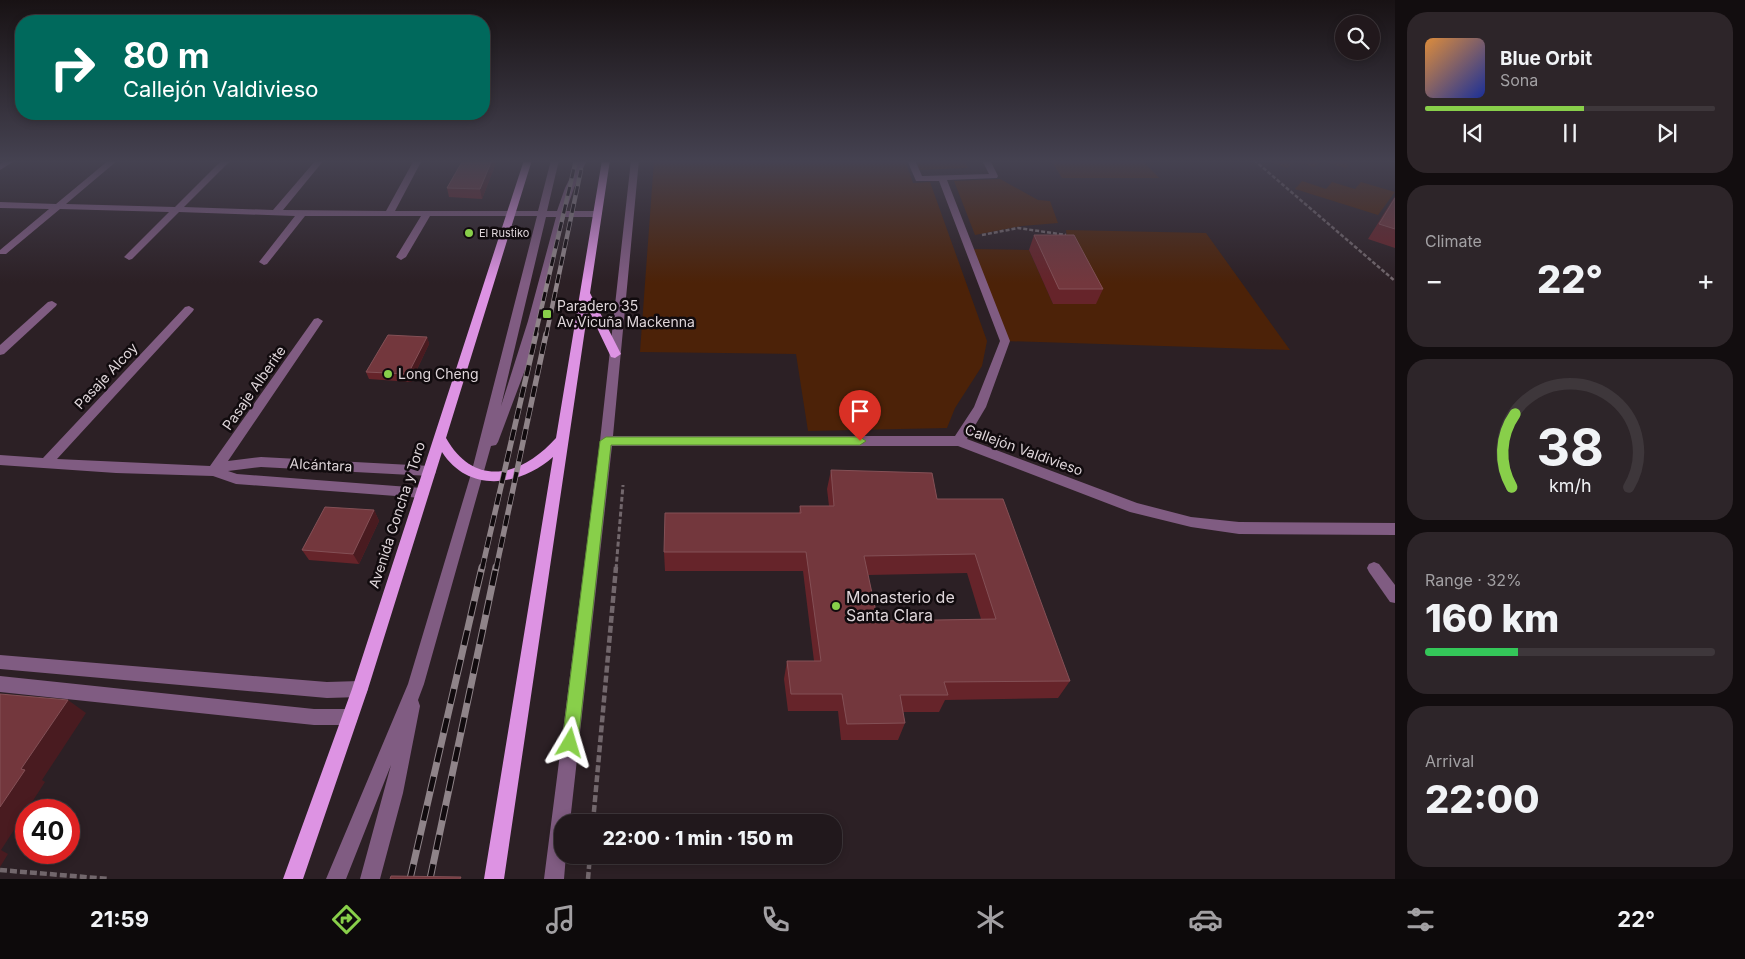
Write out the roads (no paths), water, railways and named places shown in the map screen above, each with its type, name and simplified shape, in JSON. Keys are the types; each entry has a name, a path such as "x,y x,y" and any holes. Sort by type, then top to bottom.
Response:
{"main road":[{"name":"Avenida Concha y Toro","path":"293,879 360,689 515,201"},
{"path":"494,879 600,201"},
{"path":"585,292 615,354"},
{"path":"440,438 454,460 465,468 478,474 512,475 526,470 549,455 563,439"}],"street":[{"path":"3,252 64,201"},
{"path":"129,257 186,201"},
{"path":"276,212 285,201"},
{"path":"389,214 396,201"},
{"path":"336,879 416,684 478,474 544,201"},
{"path":"478,474 519,374 566,201"},
{"path":"554,879 606,441 631,201"},
{"path":"950,201 1005,341 980,406 959,441"},
{"path":"0,204 302,213 598,214"},
{"path":"264,262 302,213"},
{"path":"402,257 427,214"},
{"path":"0,351 52,304"},
{"name":"Pasaje Alcoy","path":"46,464 189,309"},
{"name":"Pasaje Alberite","path":"214,471 318,321"},
{"name":"Callejón Valdivieso","path":"606,441 959,441 1135,508 1190,522 1239,528 1395,529"},
{"name":"Alcántara","path":"0,460 46,464 214,471 236,479 422,493"},
{"name":"Alcántara","path":"214,471 234,464 253,462 430,471"},
{"path":"1374,568 1395,597"},
{"path":"0,662 327,690 360,689"},
{"path":"0,684 314,717 350,717"},
{"path":"370,879 390,810 405,748 416,684"}],"railway":[{"path":"535,336 566,201"},
{"path":"546,336 574,201"},
{"path":"482,569 536,334"},
{"path":"496,569 546,334"},
{"path":"410,879 482,567"},
{"path":"430,879 496,567"}],"place":[{"name":"El Rustiko","path":"469,233"},
{"name":"Paradero 35 Av.Vicuña Mackenna","path":"547,314"},
{"name":"Long Cheng","path":"388,374"},
{"name":"Monasterio de Santa Clara","path":"836,606"}]}
